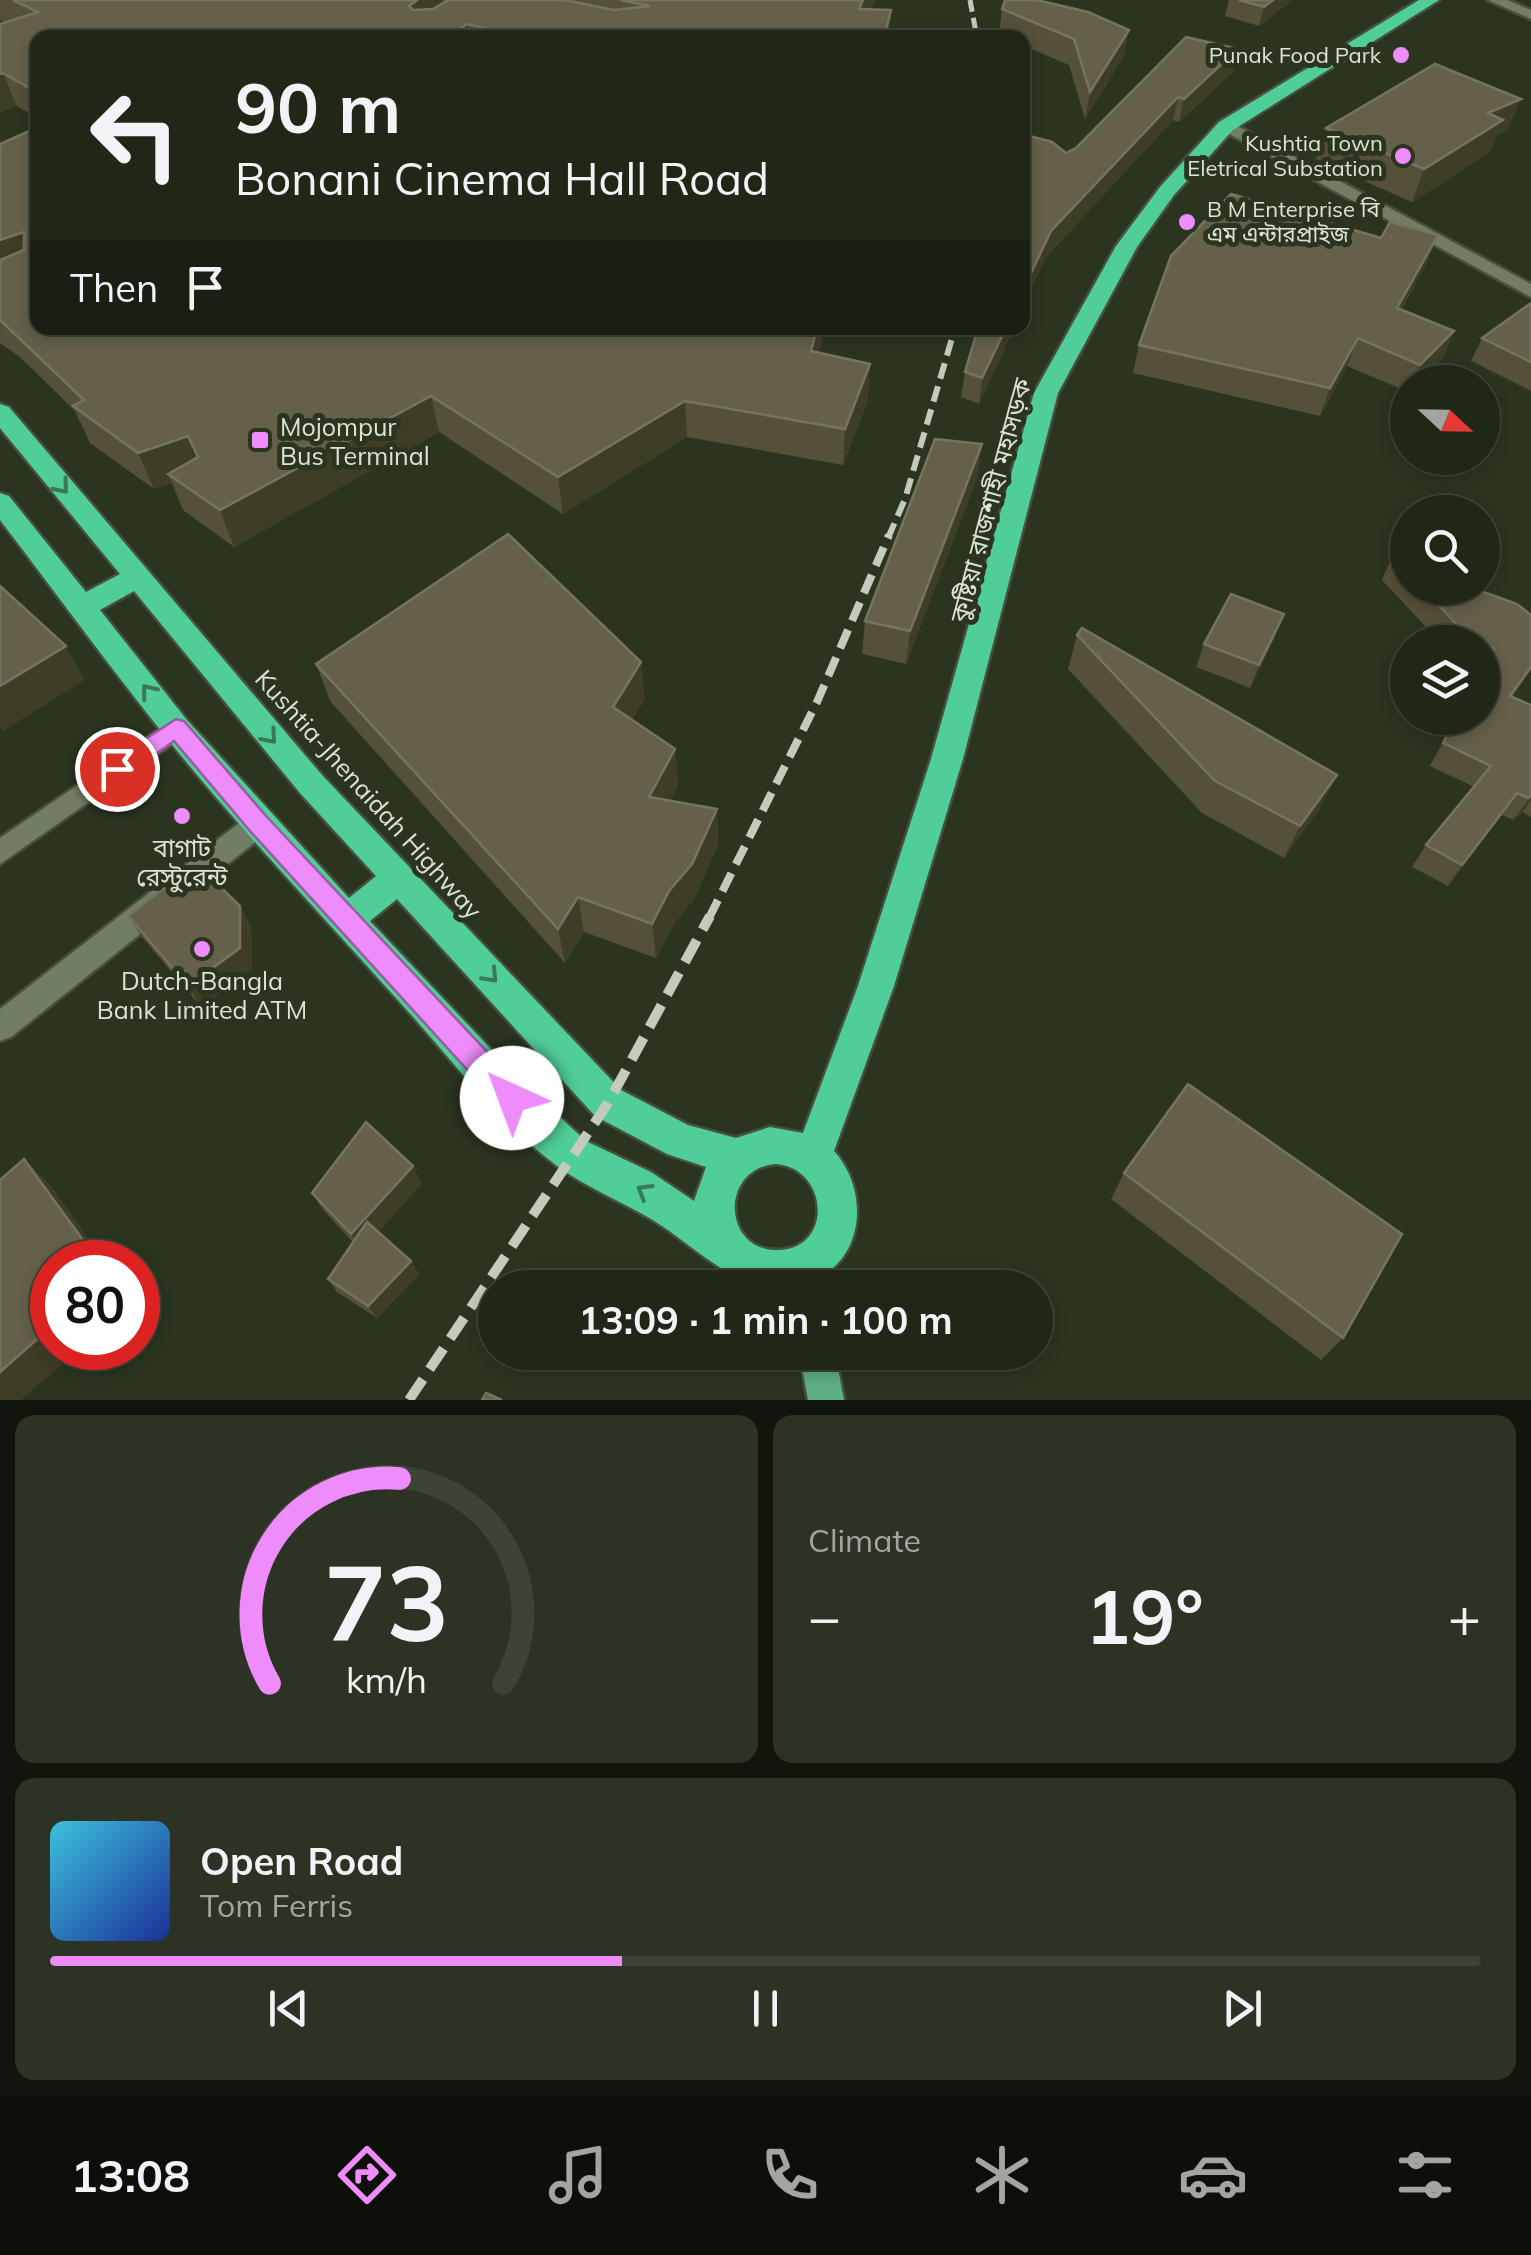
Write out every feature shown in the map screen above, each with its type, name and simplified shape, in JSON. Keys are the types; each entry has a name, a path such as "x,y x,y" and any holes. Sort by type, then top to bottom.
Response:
{"highway":[{"name":"কুষ্টিয়া রাজশাহী মহাসড়ক","path":"812,1157 858,1048 974,670 1046,393 1127,246 1167,190 1226,126 1430,0"},
{"name":"Kushtia-Jhenaidah Highway","path":"0,412 12,448 137,578 275,742 608,1102 681,1142 738,1158"},
{"path":"0,502 176,728 258,824 512,1098 572,1154 638,1186 752,1266 784,1270"},
{"path":"82,607 137,578"},
{"path":"347,920 398,877"},
{"path":"726,1245 712,1212 716,1190 738,1158 776,1145 812,1157 833,1182 838,1214 827,1246 808,1270"}],"main road":[{"path":"820,1370 826,1400"}],"street":[{"path":"1495,0 1531,16"},
{"path":"1226,126 1531,291"},
{"path":"0,853 176,728"},
{"path":"0,1026 258,824"}],"building":[{"path":"13,0 417,0 409,6 413,10 433,9 448,0 565,0 614,10 650,6 621,0 863,0 859,9 891,10 886,30 492,30 467,24 459,30 30,30 30,88 0,74 0,24 38,12"},
{"path":"1005,0 1037,0 1088,12 1129,30 1090,92 1074,39 1002,9"},
{"path":"1239,0 1273,0 1264,7"},
{"path":"1186,37 1238,49 1184,99 1178,97 1051,231 1030,275 1030,136 1052,142 1066,153 1076,148"},
{"path":"1435,64 1521,99 1488,113 1503,120 1424,169 1326,128"},
{"name":"Mojompur Bus Terminal","path":"30,131 30,335 815,335 811,351 870,364 845,429 685,401 558,477 431,396 220,510 168,474 198,457 188,436 138,453 73,406 84,400 0,320 0,260 24,250 24,232 0,240 0,144"},
{"path":"1231,194 1381,238 1390,222 1438,235 1397,308 1454,331 1420,365 1358,338 1330,388 1139,345 1171,256"},
{"path":"1531,303 1531,362 1482,338"},
{"path":"976,335 1003,335 982,378 965,372"},
{"path":"935,439 982,444 910,631 865,621"},
{"path":"508,534 641,662 613,707 675,749 649,797 717,809 692,864 669,891 652,924 578,897 558,929 316,664"},
{"path":"0,586 66,646 0,686"},
{"path":"1231,594 1284,614 1259,665 1204,644"},
{"path":"1500,598 1531,615 1531,667 1510,696 1531,705 1531,796 1517,793 1462,865 1426,845 1491,766 1443,743 1447,735 1500,735 1500,625 1457,625 1438,605 1500,605"},
{"path":"1082,628 1337,775 1300,826 1215,781 1077,635"},
{"name":"Dutch-Bangla Bank Limited ATM","path":"196,863 240,906 240,948 188,986 128,916"},
{"path":"1188,1084 1402,1234 1343,1338 1124,1173"},
{"path":"366,1122 413,1166 351,1234 312,1193"},
{"path":"24,1159 83,1240 30,1240 30,1345 0,1372 0,1180"},
{"path":"367,1222 411,1261 368,1306 328,1279"},
{"path":"486,1393 502,1400 482,1400"}],"railway":[{"path":"970,0 976,30"},
{"path":"888,538 905,499 953,335"},
{"path":"710,916 817,702 889,535"},
{"path":"409,1400 608,1103 710,916"}],"place":[{"name":"Punak Food Park","path":"1401,55"},
{"name":"Kushtia Town Eletrical Substation","path":"1403,156"},
{"name":"B M Enterprise বি এম এন্টারপ্রাইজ","path":"1187,222"},
{"name":"Mojompur Bus Terminal","path":"260,440"},
{"name":"বাগাট রেস্টুরেন্ট","path":"182,816"},
{"name":"Dutch-Bangla Bank Limited ATM","path":"202,949"}],"route":[{"path":"117,769 176,728 258,824 512,1098"}]}
